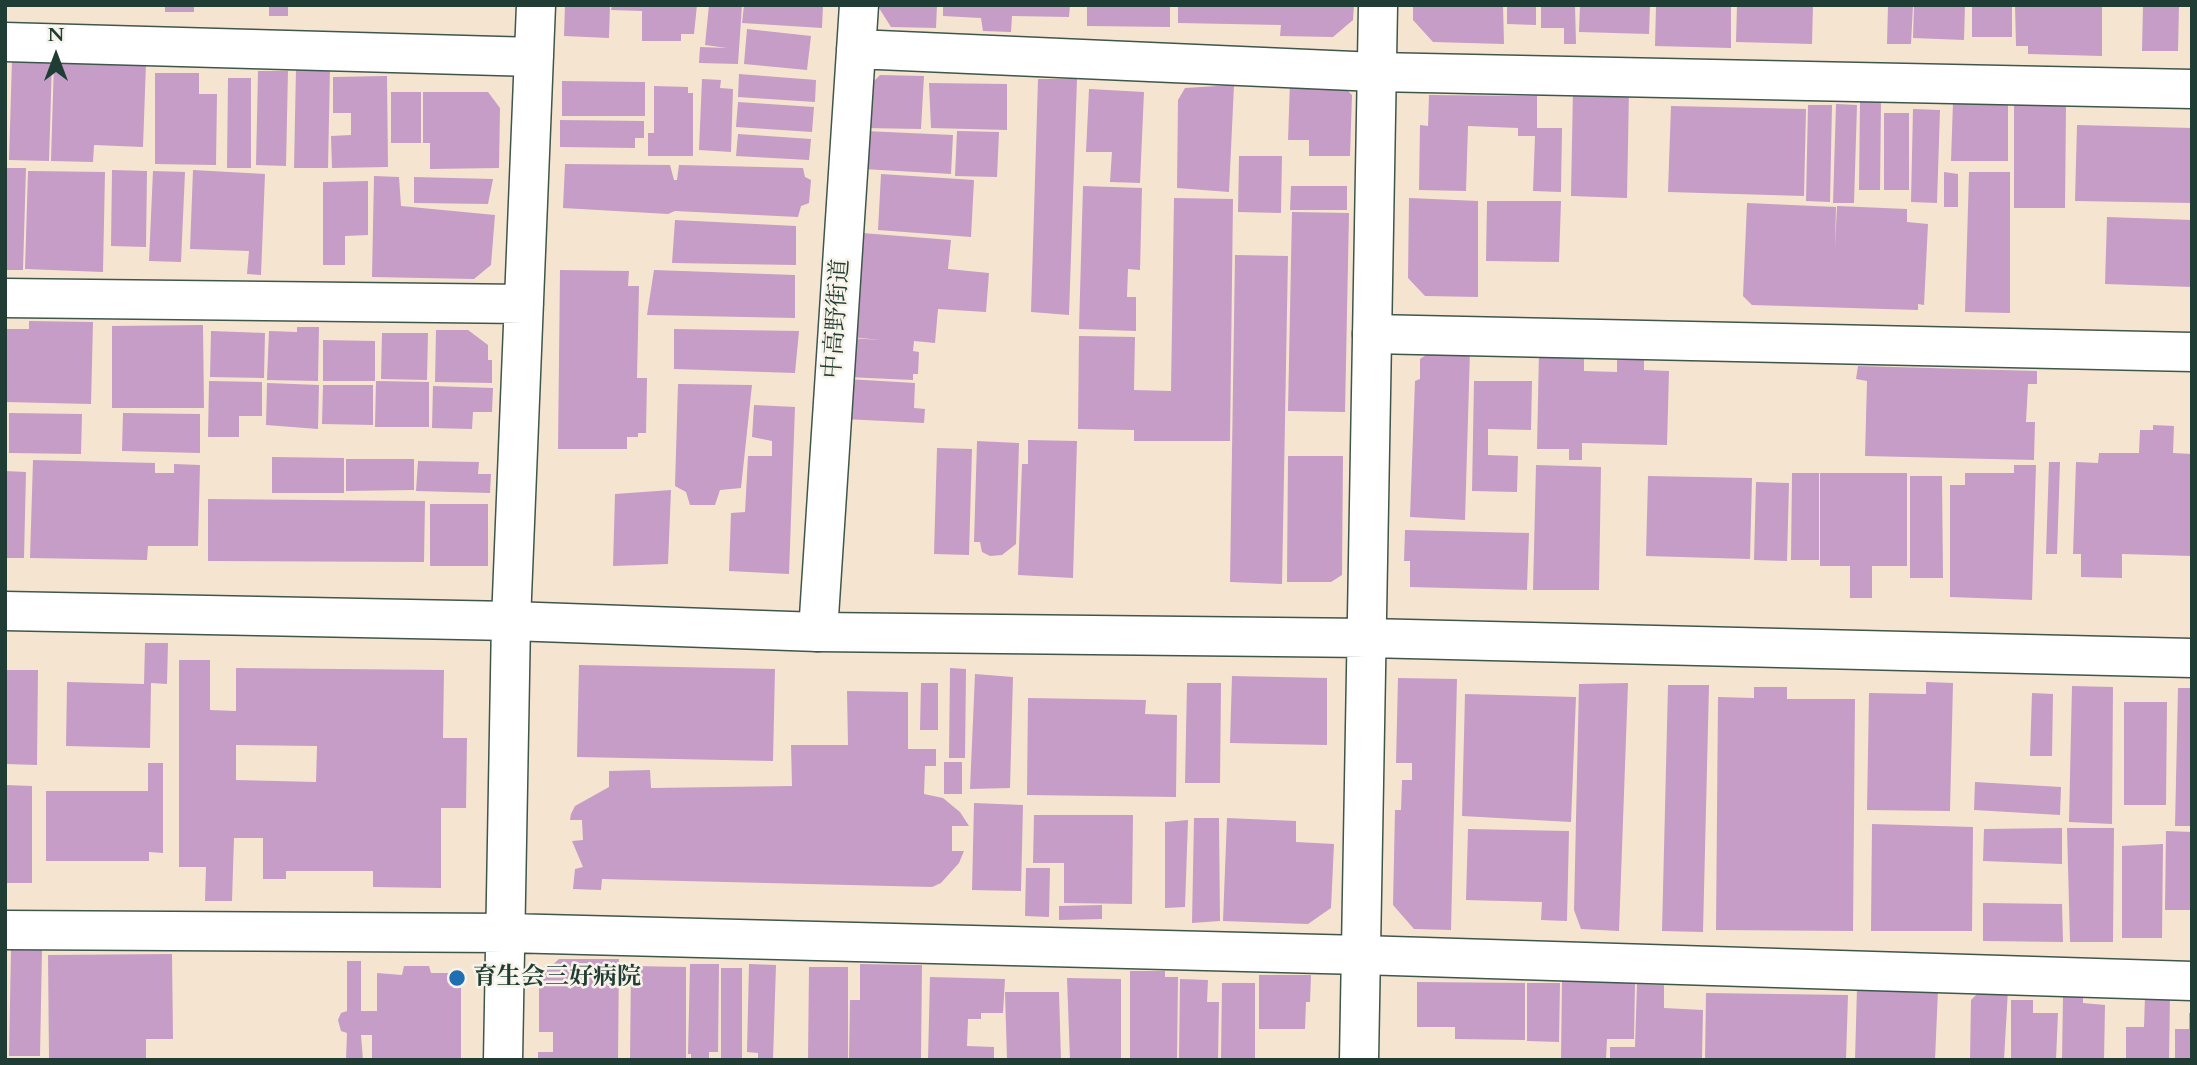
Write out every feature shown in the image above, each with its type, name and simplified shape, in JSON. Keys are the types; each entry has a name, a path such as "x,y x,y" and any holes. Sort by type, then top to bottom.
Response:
{"street":[{"path":"503,1060 512,621 536,5"},
{"name":"中高野街道","path":"818,632 859,5"},
{"path":"1359,1060 1378,5"},
{"path":"5,42 534,57"},
{"path":"856,49 1376,72 2192,89"},
{"path":"5,298 524,304"},
{"path":"1372,334 2192,352"},
{"path":"5,611 512,621 818,632 1367,638 2192,658"},
{"path":"5,930 506,933 1361,955 2192,981"}],"building":[{"path":"165,5 194,5 194,12 165,12"},
{"path":"269,5 288,5 288,16 269,16"},
{"path":"565,5 610,5 609,38 564,36"},
{"path":"612,5 697,5 694,34 681,34 681,41 642,41 642,11 611,10"},
{"path":"709,5 742,5 738,64 699,63 700,47 727,48 705,45"},
{"path":"744,5 823,5 822,28 742,23"},
{"path":"879,5 937,5 936,28 891,27"},
{"path":"943,5 1070,5 1069,17 1012,16 1011,32 983,31 981,18 943,16"},
{"path":"1087,5 1170,5 1170,27 1087,26"},
{"path":"1178,5 1354,5 1353,20 1333,37 1280,36 1281,25 1178,23"},
{"path":"1413,5 1503,5 1504,44 1433,42 1413,20"},
{"path":"1507,5 1536,5 1536,25 1507,24"},
{"path":"1541,5 1575,5 1576,44 1564,44 1564,28 1541,28"},
{"path":"1580,5 1650,5 1649,34 1579,32"},
{"path":"1656,5 1731,5 1731,48 1655,46"},
{"path":"1737,5 1813,5 1812,44 1736,42"},
{"path":"1888,5 1913,5 1911,44 1887,44"},
{"path":"1914,5 1965,5 1964,40 1913,38"},
{"path":"1972,5 2012,5 2012,37 1972,37"},
{"path":"2015,5 2102,5 2102,56 2028,54 2028,46 2016,46"},
{"path":"2143,5 2179,5 2178,51 2142,51"},
{"path":"747,29 811,36 807,70 744,64"},
{"path":"12,60 52,62 49,161 9,160"},
{"path":"54,60 146,63 143,147 94,145 93,162 51,161"},
{"path":"296,68 330,68 328,168 294,168"},
{"path":"258,71 288,71 286,166 256,165"},
{"path":"155,73 199,73 199,94 217,94 216,165 155,164"},
{"path":"739,74 816,80 815,102 738,97"},
{"path":"880,75 924,76 921,129 864,128 866,89"},
{"path":"387,76 388,167 332,168 331,136 351,135 351,113 333,113 333,77"},
{"path":"228,78 251,78 251,168 227,168"},
{"path":"702,79 721,80 720,88 733,89 731,152 699,150"},
{"path":"1038,79 1077,79 1069,315 1031,312"},
{"path":"562,81 645,82 645,116 562,116"},
{"path":"1290,82 1340,83 1352,95 1350,156 1309,156 1309,140 1288,140"},
{"path":"929,83 1007,84 1007,130 931,128"},
{"path":"1234,85 1229,192 1177,188 1178,100 1185,88"},
{"path":"654,86 688,87 688,93 693,93 693,156 648,156 648,133 654,133"},
{"path":"1573,88 1629,90 1627,198 1571,196"},
{"path":"1089,89 1144,92 1140,183 1110,182 1112,152 1086,152"},
{"path":"391,92 421,92 421,143 391,143"},
{"path":"423,92 488,92 500,108 499,168 430,169 430,143 423,143"},
{"path":"1429,95 1537,96 1537,128 1562,128 1561,192 1533,191 1535,136 1518,136 1518,128 1468,126 1466,191 1419,190 1420,125 1428,126"},
{"path":"1860,99 1881,100 1880,190 1859,190"},
{"path":"738,102 814,107 812,132 736,127"},
{"path":"1953,102 2008,104 2008,161 1951,161"},
{"path":"1836,104 1857,105 1854,203 1833,203"},
{"path":"1808,105 1832,105 1830,202 1806,201"},
{"path":"2014,105 2066,105 2065,208 2014,208"},
{"path":"1671,106 1806,109 1804,196 1668,192"},
{"path":"1913,109 1940,110 1937,203 1911,202"},
{"path":"1884,113 1909,113 1909,190 1884,190"},
{"path":"560,120 644,121 644,138 635,138 635,148 560,147"},
{"path":"2077,125 2192,128 2192,203 2075,201"},
{"path":"865,131 953,135 951,174 863,169"},
{"path":"957,131 999,132 997,177 955,176"},
{"path":"738,134 811,139 809,160 736,156"},
{"path":"1239,156 1282,156 1281,213 1238,212"},
{"path":"565,164 670,165 674,180 677,180 679,165 803,168 805,177 811,180 809,203 801,206 798,217 563,208"},
{"path":"6,168 26,168 23,270 5,270"},
{"path":"112,170 147,171 146,247 111,246"},
{"path":"193,170 265,174 261,275 247,274 249,251 190,249"},
{"path":"28,171 105,172 103,272 25,269"},
{"path":"153,171 185,172 181,262 149,261"},
{"path":"1944,172 1958,174 1958,207 1944,207"},
{"path":"1969,172 2010,172 2010,313 1965,312"},
{"path":"881,174 974,180 971,237 878,230"},
{"path":"374,176 399,177 401,206 495,215 491,265 474,279 372,277"},
{"path":"414,177 493,179 488,204 414,203"},
{"path":"368,181 368,235 345,236 345,265 323,265 323,182"},
{"path":"1083,186 1142,188 1140,270 1128,269 1127,297 1136,297 1136,331 1079,329"},
{"path":"1291,186 1347,186 1347,210 1290,210"},
{"path":"1174,198 1233,199 1230,441 1134,441 1134,430 1078,429 1079,336 1135,337 1134,390 1171,391"},
{"path":"1409,198 1478,201 1478,297 1425,296 1408,278"},
{"path":"1487,201 1561,201 1559,262 1486,261"},
{"path":"1747,203 1836,207 1835,248 1837,206 1907,209 1907,222 1928,224 1924,305 1918,304 1918,310 1752,305 1743,296"},
{"path":"1292,212 1349,213 1345,412 1288,411"},
{"path":"2107,217 2192,220 2192,287 2105,284"},
{"path":"675,220 796,226 796,265 672,263"},
{"path":"862,233 951,240 948,269 989,273 986,312 938,309 935,343 914,341 913,351 919,352 918,374 913,374 913,380 847,377 849,338 881,340 850,337"},
{"path":"1235,255 1288,256 1282,584 1230,582"},
{"path":"560,270 629,271 628,286 639,286 637,378 647,378 646,433 638,433 638,437 627,437 627,449 558,449"},
{"path":"654,270 795,275 795,318 647,315"},
{"path":"29,321 93,322 91,404 5,402 5,329 29,329"},
{"path":"203,325 204,408 112,408 112,326"},
{"path":"297,327 319,327 318,381 267,380 269,331 297,332"},
{"path":"674,329 799,331 795,373 674,369"},
{"path":"436,330 468,330 488,345 488,360 492,360 492,383 435,382"},
{"path":"211,331 265,333 264,378 210,377"},
{"path":"382,333 428,333 427,380 381,379"},
{"path":"323,340 375,341 375,381 323,381"},
{"path":"1435,349 1470,350 1465,520 1410,517 1415,381 1420,379 1420,359"},
{"path":"1539,350 1584,351 1584,371 1617,372 1617,360 1644,360 1644,370 1669,371 1667,445 1582,443 1582,460 1569,460 1569,449 1537,449"},
{"path":"1858,366 2037,371 2037,384 2028,384 2026,422 2035,422 2034,460 1865,456 1867,381 1856,379"},
{"path":"847,379 915,383 914,408 925,409 924,423 845,419"},
{"path":"209,381 262,382 262,416 239,416 239,437 208,437"},
{"path":"376,381 429,382 429,427 375,427"},
{"path":"1474,381 1532,381 1531,430 1488,429 1488,455 1518,456 1517,492 1472,491"},
{"path":"267,383 319,385 318,429 266,425"},
{"path":"678,384 752,385 741,488 720,490 715,505 690,505 686,492 675,486"},
{"path":"323,385 373,385 373,425 322,424"},
{"path":"433,386 493,388 492,412 473,412 472,429 432,428"},
{"path":"754,405 795,407 789,574 729,571 731,513 745,512 748,456 772,456 772,441 752,437"},
{"path":"9,413 82,414 81,454 9,453"},
{"path":"123,413 200,414 200,453 122,451"},
{"path":"2153,425 2174,426 2173,453 2192,454 2192,556 2122,554 2122,578 2081,577 2081,554 2073,554 2076,462 2098,463 2099,453 2139,453 2140,430 2153,430"},
{"path":"1028,440 1077,441 1073,578 1018,575 1022,464 1028,464"},
{"path":"977,441 1019,443 1016,544 1002,555 990,556 982,552 980,542 974,542"},
{"path":"937,448 972,449 969,555 934,554"},
{"path":"1288,456 1343,456 1342,575 1331,582 1287,582"},
{"path":"272,457 344,458 344,493 272,493"},
{"path":"346,459 414,459 414,490 346,491"},
{"path":"33,460 155,463 155,473 174,473 174,464 200,465 198,546 148,546 147,560 30,558"},
{"path":"418,461 479,462 478,474 491,474 490,493 416,491"},
{"path":"2049,462 2060,462 2057,554 2046,554"},
{"path":"1536,465 1601,467 1599,590 1533,590"},
{"path":"2014,465 2036,465 2032,600 1950,597 1950,485 1965,485 1965,473 2014,473"},
{"path":"5,471 26,472 24,558 5,558"},
{"path":"1792,473 1819,473 1819,560 1791,560"},
{"path":"1820,473 1907,473 1907,566 1872,566 1872,598 1850,598 1850,566 1820,566"},
{"path":"1648,476 1752,478 1750,559 1646,556"},
{"path":"1910,476 1942,476 1943,578 1910,578"},
{"path":"1756,482 1789,483 1787,561 1754,560"},
{"path":"671,490 668,564 613,566 615,494"},
{"path":"208,499 425,501 424,562 208,561"},
{"path":"430,504 488,504 488,566 430,566"},
{"path":"1405,530 1529,533 1527,590 1410,587 1410,561 1404,561"},
{"path":"145,643 168,643 167,684 151,683 150,748 66,746 67,682 144,684"},
{"path":"179,660 210,660 210,710 236,711 236,668 444,670 443,738 467,738 466,808 441,808 441,888 373,887 373,871 286,871 286,879 263,879 263,838 234,838 232,901 205,901 206,867 179,867","holes":["236,745 317,746 316,782 236,780"]},
{"path":"579,665 775,669 773,761 577,757"},
{"path":"950,668 966,669 965,758 949,758"},
{"path":"5,670 38,670 37,765 5,764"},
{"path":"975,674 1013,677 1010,788 970,789"},
{"path":"1232,676 1327,678 1327,745 1230,743"},
{"path":"1398,678 1457,679 1451,930 1414,929 1393,905 1395,810 1401,810 1402,780 1412,780 1412,763 1396,763"},
{"path":"1926,682 1953,683 1950,811 1867,810 1869,693 1926,694"},
{"path":"921,683 938,683 938,730 920,730"},
{"path":"1187,683 1221,683 1220,783 1185,783"},
{"path":"1628,683 1619,931 1581,929 1574,910 1579,684"},
{"path":"1668,685 1709,685 1703,932 1662,931"},
{"path":"2072,686 2113,687 2112,824 2069,822"},
{"path":"1754,687 1787,687 1787,699 1855,699 1853,931 1716,930 1718,697 1754,698"},
{"path":"2178,688 2192,688 2192,826 2175,826"},
{"path":"847,691 908,692 908,749 936,749 936,766 925,766 924,794 943,798 960,812 969,826 952,826 952,851 964,851 959,863 941,883 932,887 602,879 601,890 573,889 575,869 583,867 572,841 583,840 582,820 570,820 571,814 575,806 609,787 609,771 650,770 651,788 792,786 791,745 848,745"},
{"path":"2032,693 2053,694 2052,756 2030,756"},
{"path":"1465,694 1576,697 1571,822 1462,816"},
{"path":"1028,698 1146,700 1145,714 1177,715 1176,797 1027,795"},
{"path":"2124,702 2167,702 2166,805 2124,805"},
{"path":"944,762 962,762 962,794 944,794"},
{"path":"148,763 163,763 163,853 149,852 149,861 46,861 46,791 148,791"},
{"path":"1975,782 2061,787 2060,815 1974,810"},
{"path":"5,785 32,786 32,883 5,883"},
{"path":"974,803 1023,805 1021,891 972,890"},
{"path":"1034,815 1133,815 1132,904 1064,903 1064,863 1033,863"},
{"path":"1194,818 1219,818 1220,921 1192,923"},
{"path":"1227,818 1296,821 1296,842 1334,844 1331,908 1308,924 1223,921"},
{"path":"1188,820 1185,907 1165,908 1165,822"},
{"path":"1872,824 1973,827 1972,931 1871,931"},
{"path":"2062,828 2062,864 1983,861 1984,829"},
{"path":"2067,828 2114,828 2113,942 2070,942"},
{"path":"1468,829 1569,831 1567,921 1541,920 1542,902 1466,900"},
{"path":"2166,831 2192,832 2192,910 2165,910"},
{"path":"2163,844 2162,938 2122,938 2122,846"},
{"path":"1026,868 1050,868 1049,917 1025,916"},
{"path":"1983,903 2062,904 2063,942 1983,941"},
{"path":"1102,905 1102,919 1059,920 1059,906"},
{"path":"11,949 42,950 40,1056 9,1056"},
{"path":"172,954 173,1039 146,1039 146,1059 49,1059 48,955"},
{"path":"559,959 619,959 618,1060 538,1060 538,1052 553,1052 553,1032 539,1032 539,977"},
{"path":"347,961 361,961 361,1011 377,1011 377,973 402,975 404,966 429,966 431,973 461,973 461,1060 372,1060 372,1035 361,1035 363,1060 346,1060 347,1033 341,1031 338,1020 341,1013 347,1011"},
{"path":"690,964 719,964 718,1052 709,1052 709,1060 691,1059 691,1054 688,1054"},
{"path":"749,964 776,965 773,1060 758,1060 758,1053 747,1052"},
{"path":"860,964 922,965 921,1060 849,1060 850,1000 860,1000"},
{"path":"631,966 686,967 686,1060 630,1060"},
{"path":"809,967 848,967 848,1060 808,1060"},
{"path":"721,968 742,968 742,1060 721,1060"},
{"path":"1130,971 1165,971 1165,977 1178,977 1177,1060 1130,1060"},
{"path":"1259,975 1311,975 1305,1029 1259,1029"},
{"path":"930,977 1005,979 1003,1013 981,1013 981,1019 968,1019 967,1046 994,1047 994,1060 928,1060"},
{"path":"1067,978 1121,979 1121,1060 1070,1060"},
{"path":"1180,979 1208,980 1207,1002 1219,1002 1218,1060 1179,1060"},
{"path":"1562,981 1635,983 1634,1039 1607,1039 1606,1060 1561,1060"},
{"path":"1417,982 1525,983 1525,1040 1455,1039 1455,1027 1417,1027"},
{"path":"1222,983 1255,983 1255,1060 1221,1060"},
{"path":"1527,983 1560,983 1559,1042 1527,1041"},
{"path":"1637,984 1664,985 1664,1008 1703,1010 1702,1060 1610,1060 1610,1047 1635,1047"},
{"path":"1857,987 1938,990 1935,1060 1855,1060"},
{"path":"1982,989 2008,989 2004,1060 1970,1060 1971,1000"},
{"path":"1005,992 1059,992 1061,1060 1007,1060"},
{"path":"1706,993 1848,995 1846,1060 1705,1060"},
{"path":"2145,995 2170,995 2169,1060 2126,1060 2126,1027 2144,1027"},
{"path":"2063,996 2083,997 2083,1003 2105,1005 2104,1060 2062,1060"},
{"path":"2011,1000 2033,1000 2033,1013 2058,1013 2056,1060 2011,1060"},
{"path":"2189,1013 2192,1013 2192,1060 2175,1060 2175,1029 2189,1029"}],"place":[{"name":"育生会三好病院","path":"457,978"}]}
